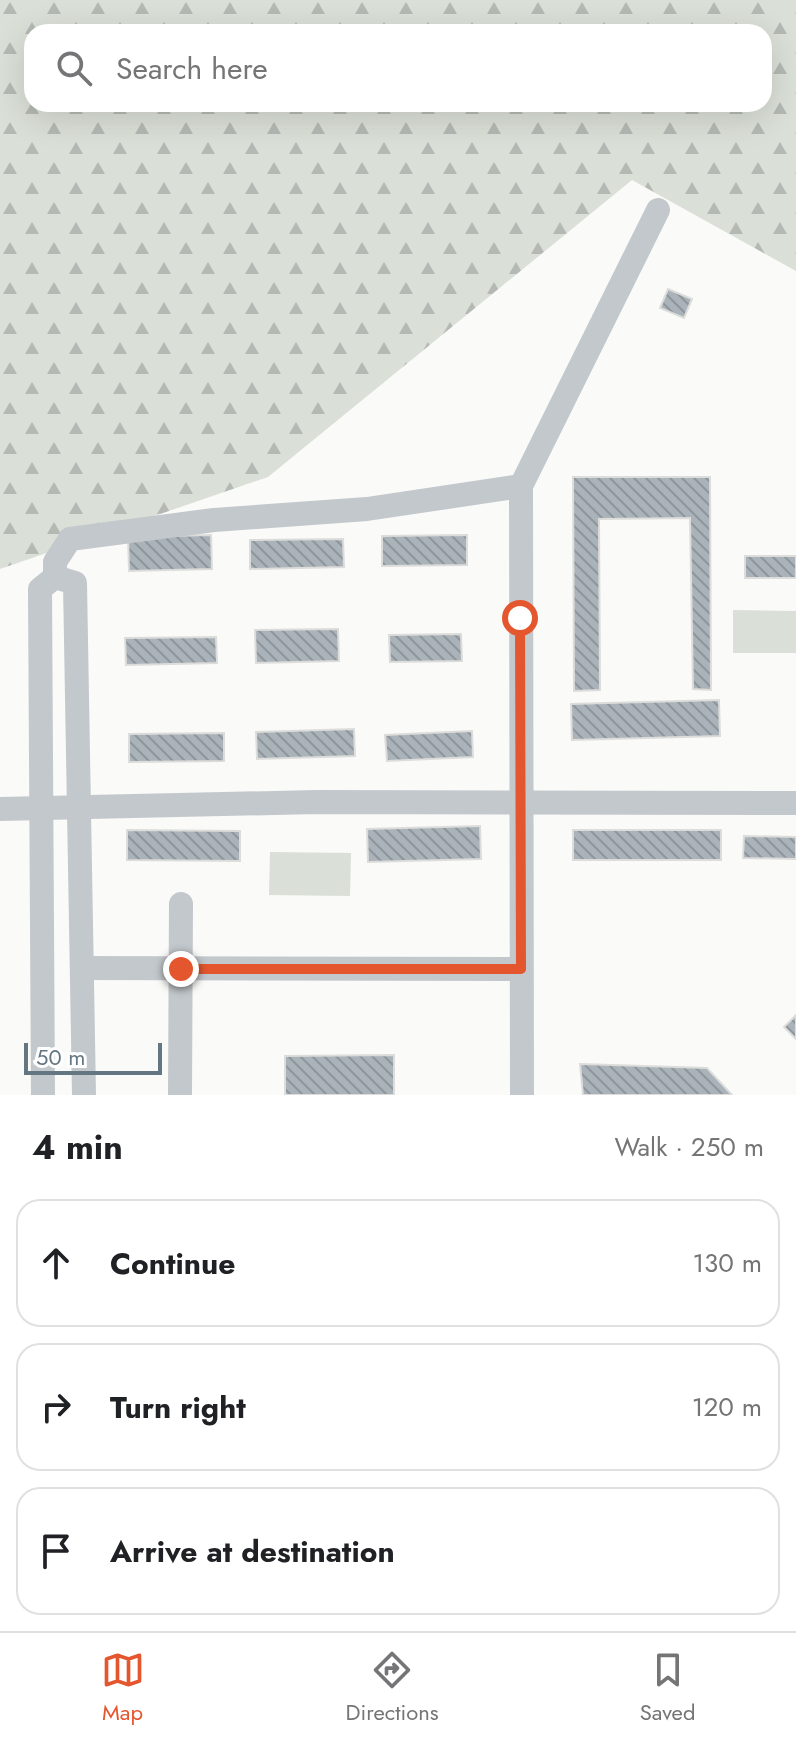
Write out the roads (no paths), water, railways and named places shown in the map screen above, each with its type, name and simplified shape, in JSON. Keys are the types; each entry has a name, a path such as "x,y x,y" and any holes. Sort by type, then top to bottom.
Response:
{"lane":[{"path":"522,1095 521,486 658,210"},
{"path":"55,577 55,562 70,539 214,520 367,509 521,486"},
{"path":"55,577 75,583 84,1095"},
{"path":"43,1095 40,589 55,577"},
{"path":"0,809 317,802 796,803"},
{"path":"180,1095 181,904"},
{"path":"82,968 521,969"}]}
